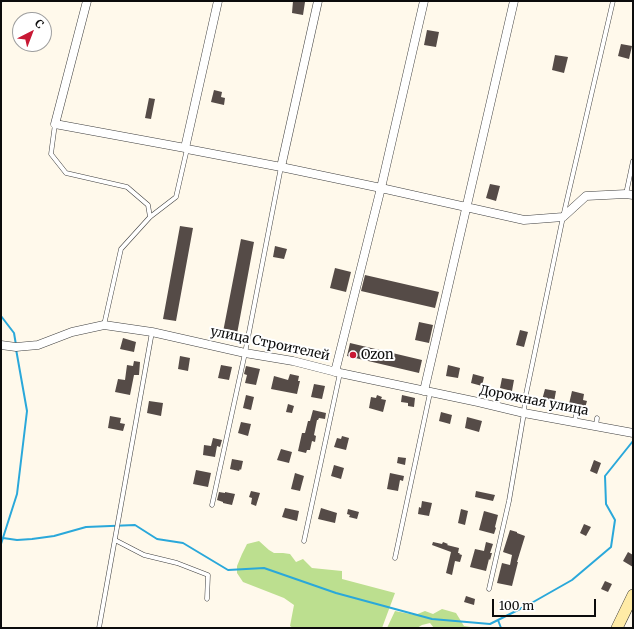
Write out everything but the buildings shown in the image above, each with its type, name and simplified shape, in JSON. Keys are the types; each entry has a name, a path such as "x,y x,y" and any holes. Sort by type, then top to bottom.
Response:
{"street":[{"path":"87,1 55,124 281,167 524,220 563,217 586,196 629,194"},
{"path":"186,149 218,1"},
{"path":"281,167 318,1"},
{"path":"337,373 424,1"},
{"path":"427,392 514,1"},
{"path":"1,345 16,347 38,345 72,332 104,324"},
{"name":"улица Строителей","path":"104,324 152,332 245,354 292,361 337,373 427,392"},
{"name":"Дорожная улица","path":"427,392 524,413 575,422 597,422 633,433"},
{"path":"617,628 633,595"}],"lane":[{"path":"489,589 509,500 525,400 563,217 613,1"},
{"path":"55,124 51,154 66,173 127,187 148,205 150,218"},
{"path":"104,324 121,249 150,218 176,197 186,149"},
{"path":"629,194 633,161"},
{"path":"212,505 245,354 281,167"},
{"path":"99,628 152,332"},
{"path":"304,541 337,373"},
{"path":"395,558 427,392"},
{"path":"575,422 576,413"},
{"path":"115,540 144,555 177,563 208,575 207,599"}],"green space":[{"path":"259,541 274,553 290,554 296,562 303,559 312,568 342,571 342,579 395,593 382,628 293,628 290,626 294,605 284,598 243,582 237,573 237,566 247,544"},
{"path":"442,609 456,613 464,626 478,628 434,628 430,623 417,628 387,628 395,611 415,615 425,611 433,614"}],"waterway":[{"path":"1,316 14,333 16,345"},
{"path":"1,544 17,494 27,411 16,349"},
{"path":"3,538 17,540 32,539 54,536 86,527 135,525 157,539 183,543 228,570 264,568 336,593 432,619 490,624 528,605 572,580 611,547 615,520 606,504 605,476 633,441"},
{"path":"498,620 501,628"}],"place":[{"name":"Ozon","path":"353,355"}]}
